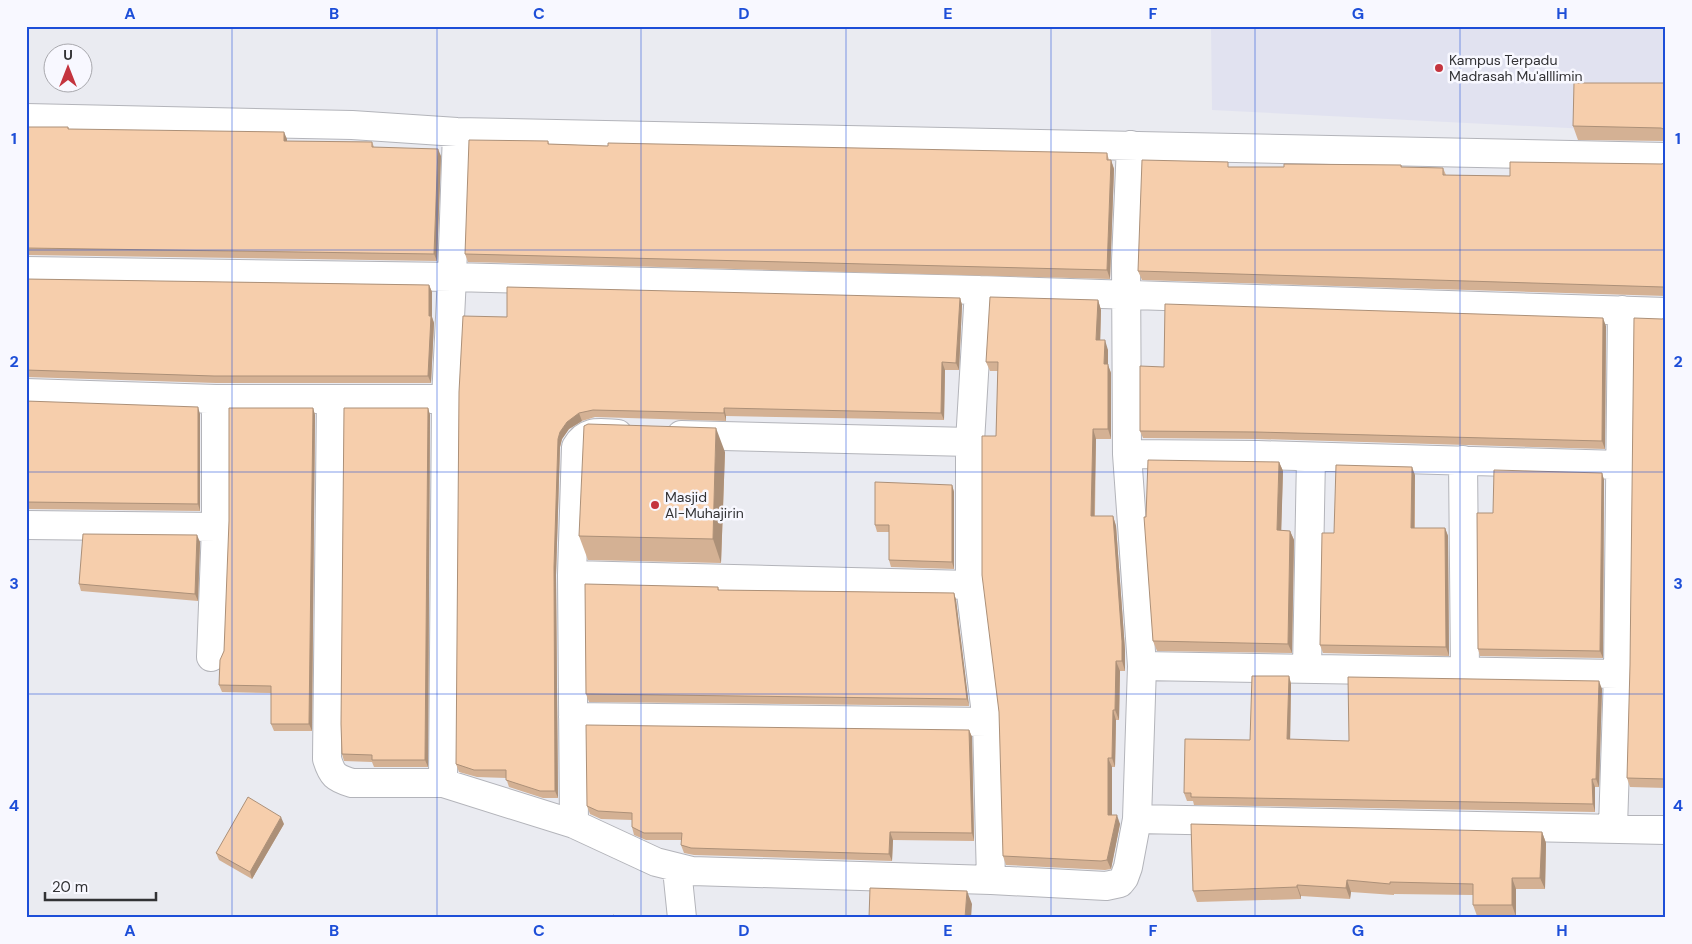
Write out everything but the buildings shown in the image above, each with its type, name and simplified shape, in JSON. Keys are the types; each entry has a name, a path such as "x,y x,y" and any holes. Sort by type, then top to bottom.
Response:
{"street":[{"path":"26,118 352,125 457,132 1666,157"},
{"path":"443,783 446,399 457,132"},
{"path":"332,400 326,758 330,771 338,779 352,782 443,783 574,824 656,862 677,869 692,871 991,880 1106,886 1120,883 1128,867 1137,819 1142,666 1128,454 1126,261 1130,146"},
{"path":"26,271 452,277 979,290 1666,312"},
{"path":"979,290 970,442 970,584 987,722 991,880"},
{"path":"1613,827 1618,674 1622,310"},
{"path":"26,393 216,399 446,399"},
{"path":"211,657 216,527 216,399"},
{"path":"574,824 572,575 576,447 580,440 594,433 970,442"},
{"path":"1128,454 1621,465"},
{"path":"1307,669 1311,457"},
{"path":"1463,460 1465,671"},
{"path":"26,526 216,527"},
{"path":"572,575 970,584"},
{"path":"1142,666 1618,674"},
{"path":"573,717 987,722"},
{"path":"1137,819 1613,827 1666,830"},
{"path":"677,869 682,918"}],"shaded area":[{"name":"Kampus Terpadu Madrasah Mu'alllimin","path":"1211,26 1666,26 1666,133 1212,110"}],"place":[{"name":"Kampus Terpadu Madrasah Mu'alllimin","path":"1439,68"},
{"name":"Masjid Al-Muhajirin","path":"655,505"}]}
